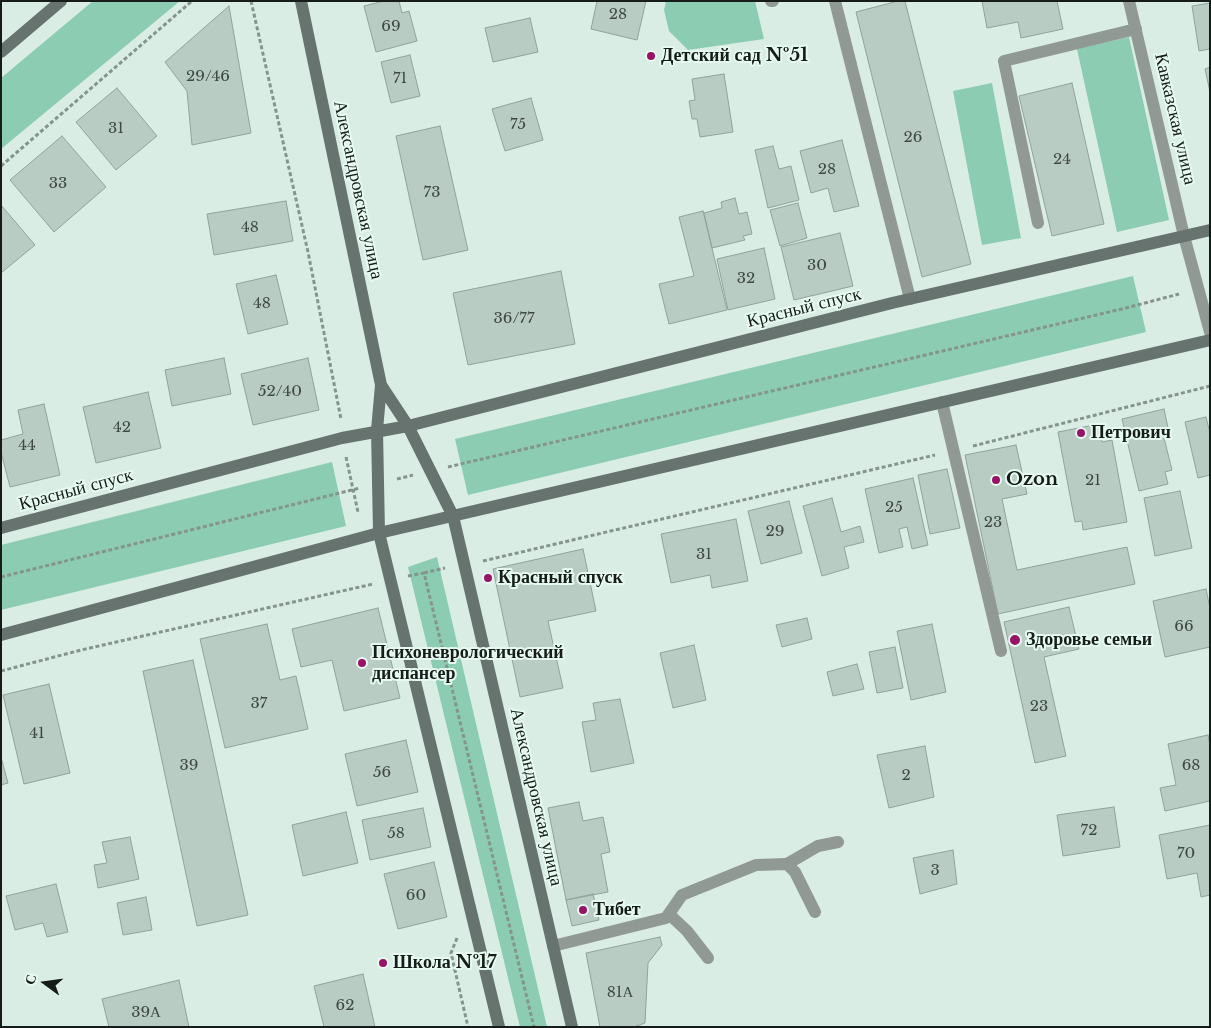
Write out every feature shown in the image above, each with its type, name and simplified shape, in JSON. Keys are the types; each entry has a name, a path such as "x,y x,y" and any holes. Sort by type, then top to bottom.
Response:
{"street":[{"path":"3,47 61,1"},
{"name":"Александровская улица","path":"301,1 381,385 377,430 379,533 499,1027"},
{"path":"835,1 910,299"},
{"name":"Кавказская улица","path":"1129,1 1184,236 1210,332"},
{"path":"1038,223 1004,62 1136,29"},
{"name":"Красный спуск","path":"1,528 377,430 408,426 910,299 1210,230"},
{"path":"1,635 379,533 1210,340"},
{"name":"Александровская улица","path":"381,385 408,426 453,516 572,1027"},
{"path":"942,402 1001,651"},
{"path":"553,946 666,918 682,895 708,883 756,865 787,864 818,846 838,842"},
{"path":"787,864 795,872 815,912"},
{"path":"669,914 687,931 708,958"}],"path":[{"path":"1,166 192,1"},
{"path":"1,577 330,494 1106,313 1198,289"},
{"path":"1,671 82,650 391,580 534,551 1210,386"},
{"path":"424,573 534,1027"}],"green space":[{"path":"93,1 180,1 1,149 1,78"},
{"path":"666,1 755,1 764,39 688,50 669,31 664,10"},
{"path":"1129,37 1169,220 1117,232 1077,49"},
{"path":"992,83 1021,238 982,245 953,91"},
{"path":"1133,276 1146,332 468,495 455,439"},
{"path":"332,462 346,526 1,610 1,545"},
{"path":"437,557 547,1027 520,1027 408,567"}],"building":[{"path":"384,1 399,1 402,13 409,11 417,41 376,52 364,6"},
{"path":"597,1 646,1 637,40 591,29"},
{"path":"898,1 905,1 971,264 922,277 856,12"},
{"path":"982,1 1057,1 1063,29 1021,38 1018,22 987,28"},
{"path":"1210,3 1210,49 1199,51 1192,6"},
{"path":"229,6 251,133 192,145 187,91 165,62"},
{"path":"530,18 538,52 493,62 485,28"},
{"path":"410,55 420,96 391,103 381,62"},
{"path":"1210,67 1210,92 1205,69"},
{"path":"724,74 733,132 700,137 697,119 692,119 689,101 695,100 692,79"},
{"path":"1072,83 1104,224 1052,236 1019,96"},
{"path":"117,88 157,136 116,170 76,122"},
{"path":"531,98 543,140 505,151 492,109"},
{"path":"440,126 468,250 423,260 396,136"},
{"path":"62,136 106,187 54,232 10,180"},
{"path":"842,140 859,206 834,212 828,188 811,193 800,151"},
{"path":"773,146 779,169 791,166 799,200 768,208 755,150"},
{"path":"735,198 739,214 747,212 752,234 743,236 745,240 712,248 704,213 722,208 721,202"},
{"path":"286,201 293,241 214,255 207,214"},
{"path":"798,203 807,238 780,246 770,210"},
{"path":"1,205 35,245 1,273"},
{"path":"703,211 727,310 669,324 659,284 694,276 679,217"},
{"path":"840,233 853,286 794,300 781,247"},
{"path":"764,248 775,299 728,310 717,259"},
{"path":"561,271 575,344 468,365 453,293"},
{"path":"276,275 288,324 248,334 236,284"},
{"path":"224,358 231,394 172,406 165,370"},
{"path":"308,358 319,410 253,425 241,374"},
{"path":"148,392 161,448 96,463 83,407"},
{"path":"44,404 60,475 10,487 1,452 1,440 23,434 18,410"},
{"path":"1164,409 1170,437 1164,438 1172,470 1165,472 1168,484 1139,491 1122,419"},
{"path":"1206,417 1210,433 1210,475 1198,478 1185,422"},
{"path":"1099,424 1102,442 1112,440 1127,522 1083,530 1082,521 1075,522 1058,432"},
{"path":"1016,445 1027,494 1002,499 1017,570 1127,547 1135,584 998,614 965,455"},
{"path":"947,469 960,528 930,534 918,475"},
{"path":"913,478 928,545 912,549 907,527 899,529 903,547 879,553 865,489"},
{"path":"1180,491 1192,548 1155,556 1144,498"},
{"path":"832,498 841,532 860,526 864,542 844,547 849,568 822,576 803,506"},
{"path":"789,501 802,553 761,564 748,511"},
{"path":"736,519 748,581 712,588 710,575 671,583 661,534"},
{"path":"583,549 596,611 548,621 563,688 520,697 493,569"},
{"path":"1206,589 1210,608 1210,647 1165,657 1153,601"},
{"path":"1069,607 1079,649 1044,657 1066,756 1035,763 1004,622"},
{"name":"Психоневрологический диспансер","path":"378,608 400,698 344,711 332,660 301,667 292,629"},
{"path":"807,618 812,639 782,647 776,625"},
{"path":"267,624 280,680 296,676 308,729 225,748 200,639"},
{"path":"932,624 946,692 911,700 897,631"},
{"path":"694,645 706,700 673,708 660,653"},
{"path":"895,647 903,688 877,693 869,652"},
{"path":"193,660 248,915 197,926 143,671"},
{"path":"857,664 864,689 833,696 827,672"},
{"path":"49,684 70,773 24,784 3,695"},
{"path":"620,699 634,763 591,772 582,722 596,720 593,703"},
{"path":"1208,735 1210,746 1210,801 1165,811 1160,788 1176,785 1168,744"},
{"path":"406,740 418,792 357,806 345,754"},
{"path":"925,746 934,797 889,808 877,755"},
{"path":"1,757 8,783 1,785"},
{"path":"579,802 583,821 603,817 610,852 601,854 608,892 566,900 548,808"},
{"path":"1114,807 1120,847 1063,856 1057,815"},
{"path":"423,808 431,847 370,860 362,820"},
{"path":"346,812 358,863 303,876 292,825"},
{"path":"1210,825 1210,895 1201,897 1197,873 1167,879 1159,835"},
{"path":"130,837 139,879 98,888 94,865 107,863 102,842"},
{"path":"953,850 957,884 920,894 913,858"},
{"path":"434,862 447,917 398,929 384,874"},
{"path":"56,884 68,932 47,937 43,923 15,930 6,896"},
{"name":"Тибет","path":"593,894 599,920 572,926 566,900"},
{"path":"146,897 152,930 123,935 117,903"},
{"path":"660,937 662,945 648,963 645,1023 634,1027 600,1027 586,953"},
{"path":"363,974 375,1027 324,1027 314,986"},
{"path":"179,980 189,1027 109,1027 102,999"}],"place":[{"name":"Детский сад №51","path":"651,56"},
{"name":"Петрович","path":"1081,433"},
{"name":"Ozon","path":"996,480"},
{"name":"Красный спуск","path":"488,578"},
{"name":"Здоровье семьи","path":"1015,640"},
{"name":"Психоневрологический диспансер","path":"362,663"},
{"name":"Тибет","path":"583,910"},
{"name":"Школа №17","path":"383,963"}]}
